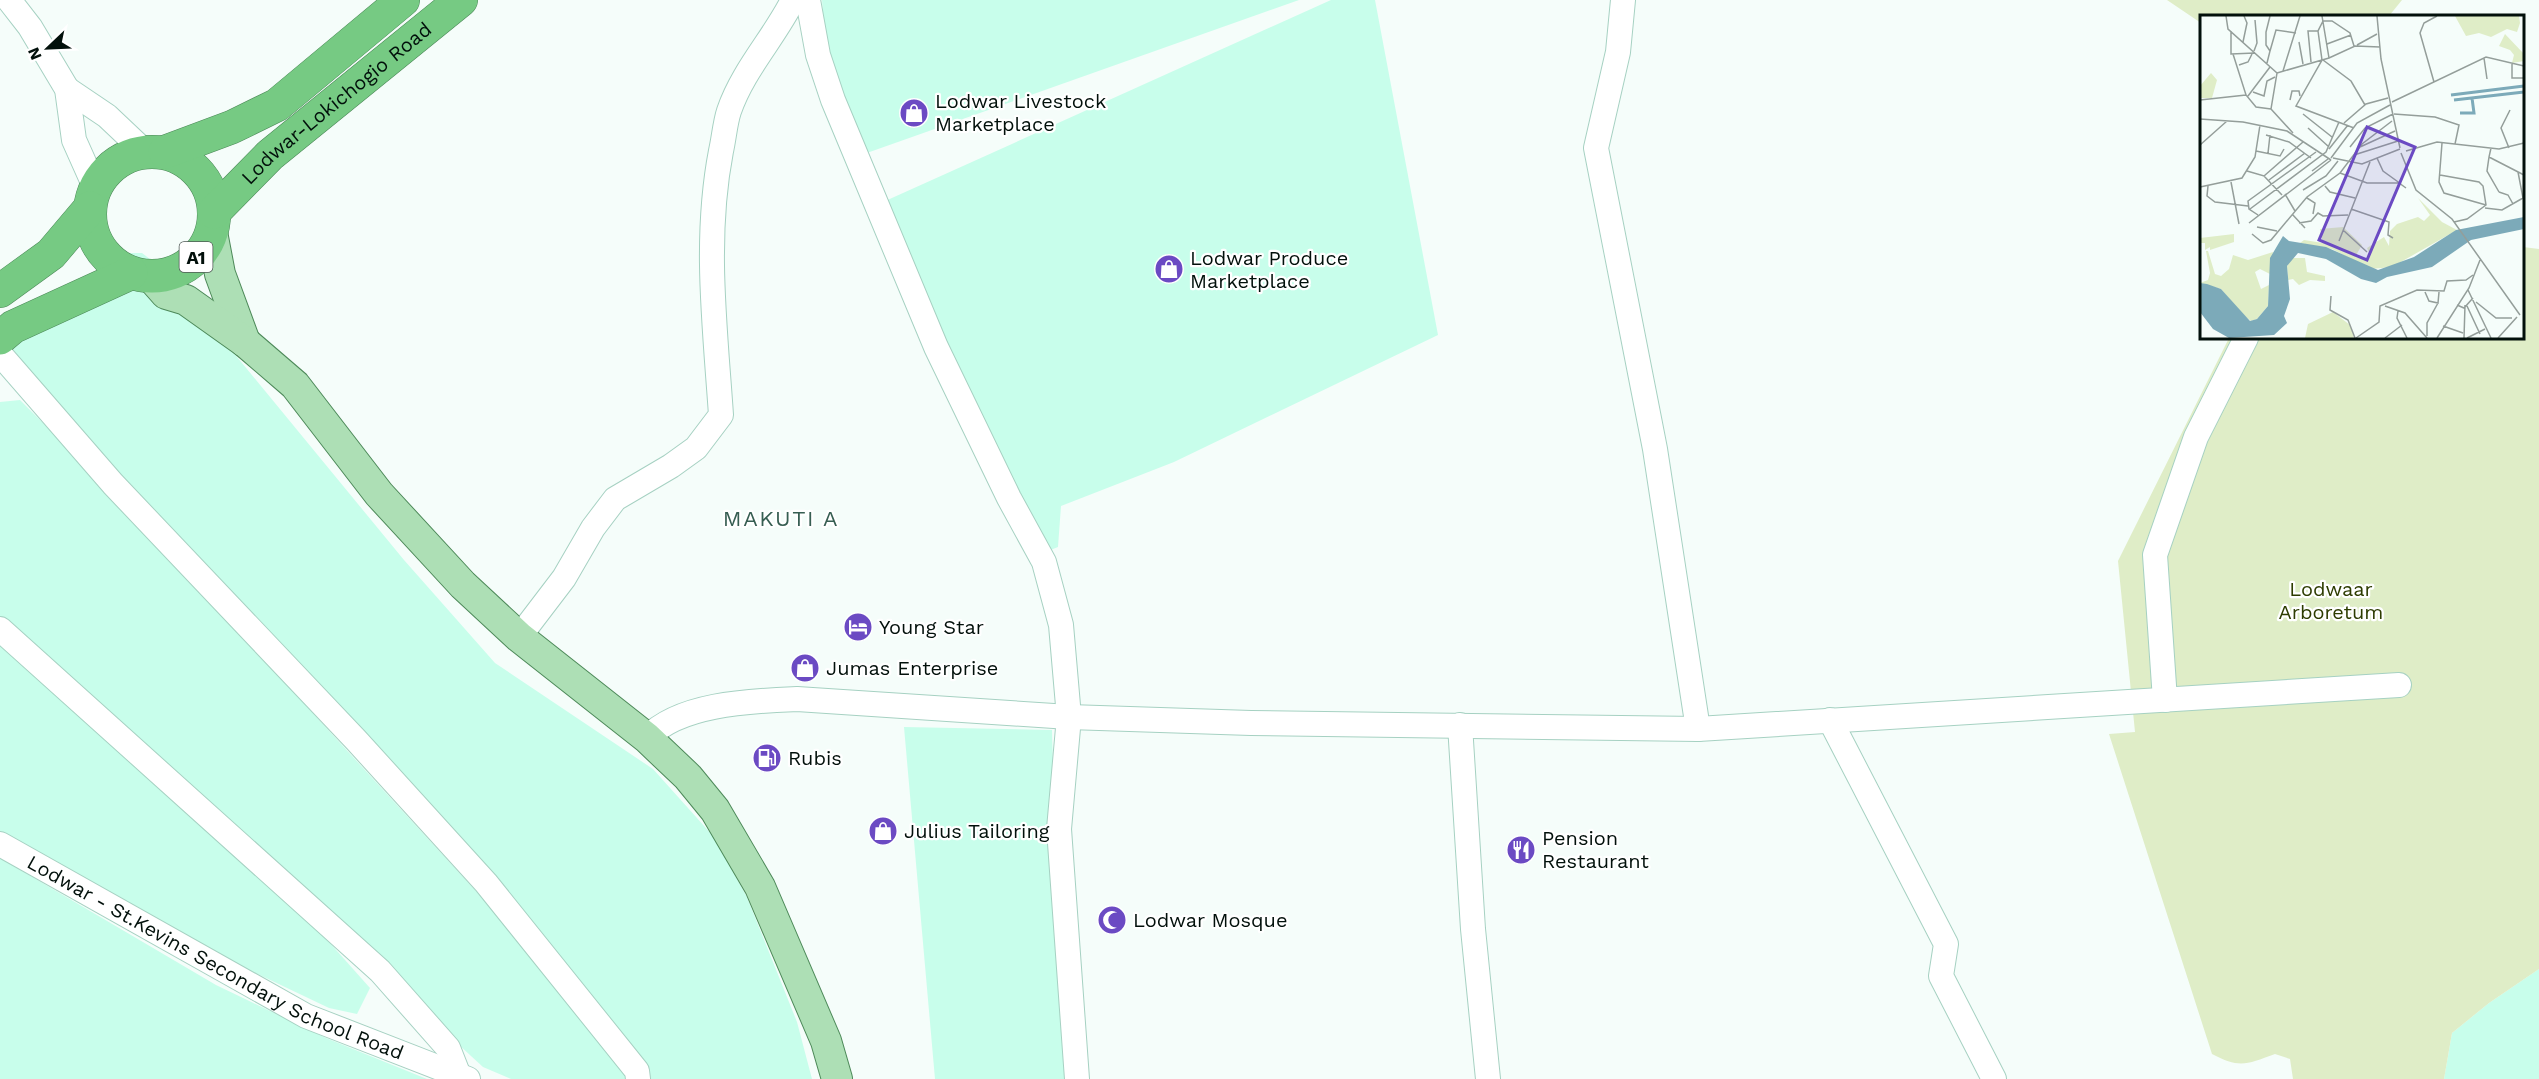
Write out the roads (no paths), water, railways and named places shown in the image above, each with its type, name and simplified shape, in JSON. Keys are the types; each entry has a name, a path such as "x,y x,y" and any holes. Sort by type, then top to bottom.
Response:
{"highway":[{"name":"Lodwar-Lokichogio Road","path":"155,152 232,127 277,105 403,0"},
{"name":"Lodwar-Lokichogio Road","path":"213,222 270,155 461,0"},
{"path":"0,291 51,254 92,198 107,170 124,158 155,152 185,161 201,175 210,192 213,222"},
{"path":"92,198 91,229 100,248 113,263 141,275"},
{"name":"A1","path":"0,338 13,327 141,275 171,274 189,265 203,250 213,222"}],"main road":[{"path":"213,222 220,274 245,342"},
{"path":"141,275 166,294 186,300 245,342 295,385 379,494 447,569 519,637 647,738 688,777 715,810 748,864 826,1041 837,1079"}],"street":[{"path":"9,0 30,27 67,88 74,140 92,198"},
{"path":"519,637 564,578 594,528 615,499 671,466 696,448 721,415 710,260 717,174 729,110 756,58 793,0"},
{"path":"808,0 818,55 833,100 932,336 1009,498 1044,562 1061,625 1069,717 1059,829 1077,1079"},
{"path":"1623,0 1618,51 1596,148 1655,449 1698,729"},
{"path":"67,88 155,152"},
{"path":"2165,700 2155,555 2196,437 2245,339"},
{"path":"0,354 113,484 356,740 486,883 638,1071 638,1079"},
{"path":"0,629 380,971 448,1048 464,1077"},
{"path":"647,738 663,723 692,713 774,700 944,707 1069,717 1251,723 1698,729 2399,685"},
{"path":"1830,720 1946,944 1941,976 1994,1079"},
{"path":"1460,725 1473,929 1488,1079"},
{"name":"Lodwar - St.Kevins Secondary School Road","path":"0,844 306,1016 464,1077"}],"place":[{"name":"Lodwar Livestock Marketplace","path":"914,113"},
{"name":"Lodwar Produce Marketplace","path":"1169,269"},
{"name":"Young Star","path":"858,627"},
{"name":"Jumas Enterprise","path":"805,668"},
{"name":"Rubis","path":"767,758"},
{"name":"Julius Tailoring","path":"883,831"},
{"name":"Pension Restaurant","path":"1521,850"},
{"name":"Lodwar Mosque","path":"1112,920"}],"district":[{"name":"MAKUTI A","path":"781,518"}],"park label":[{"name":"Lodwaar Arboretum","path":"2331,600"}]}
